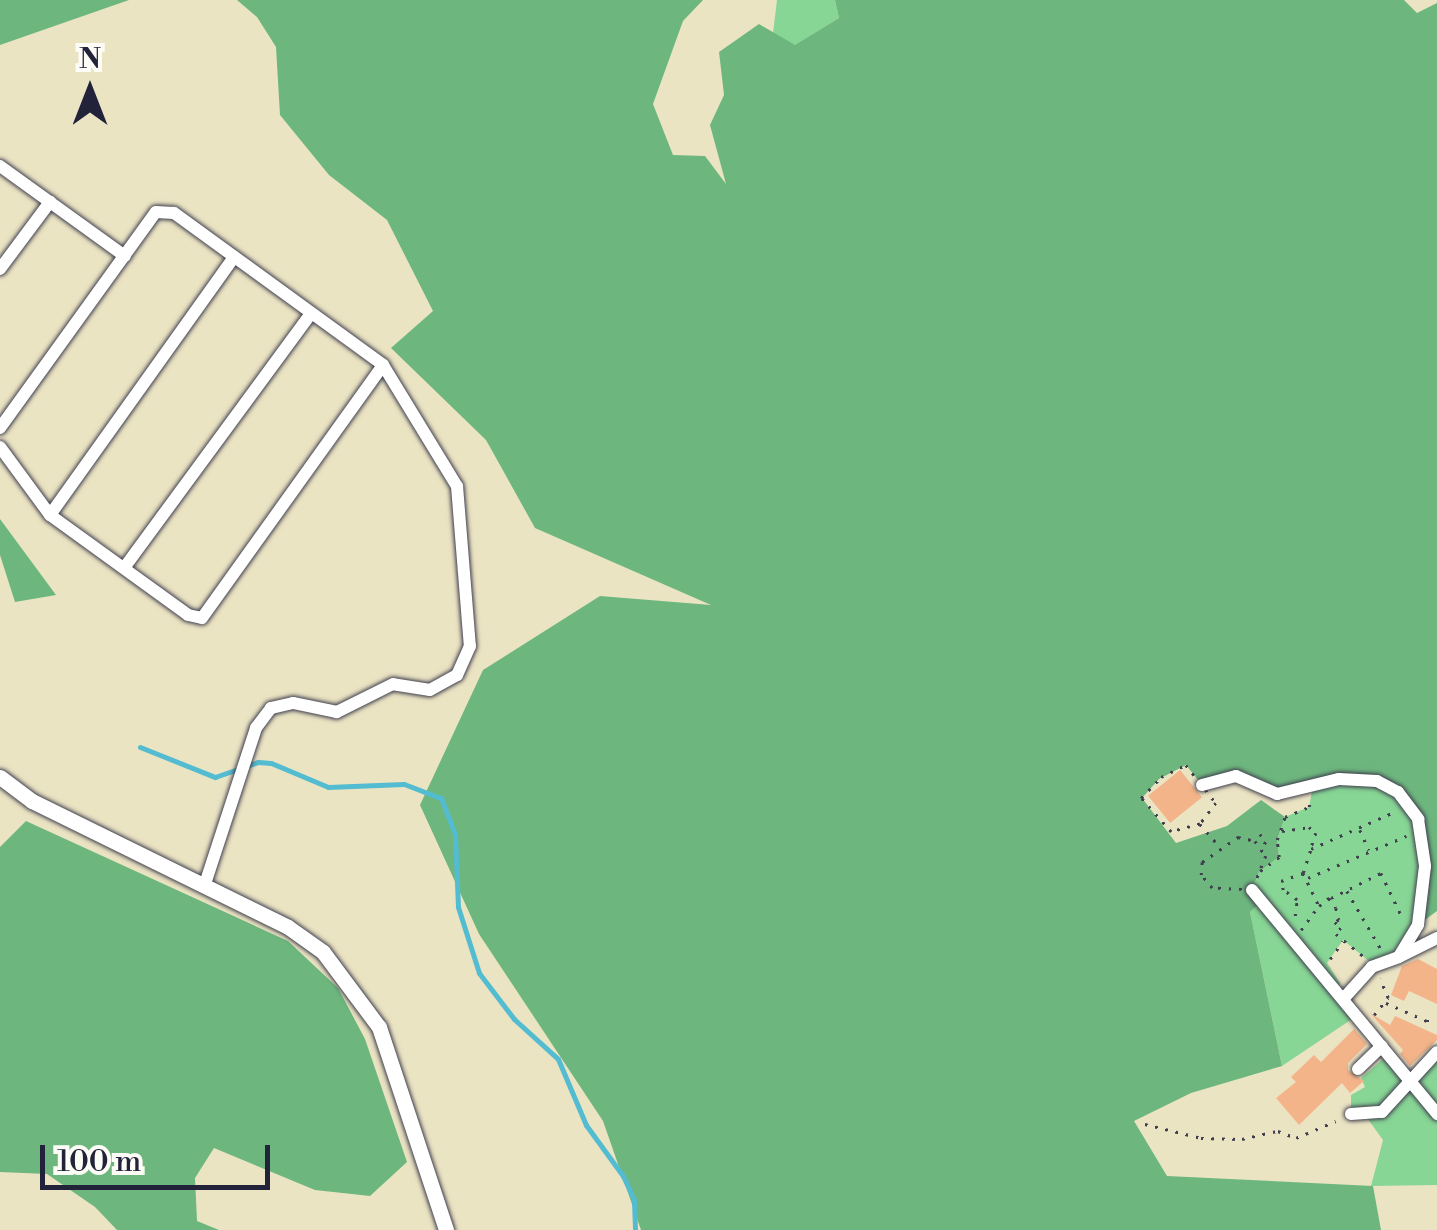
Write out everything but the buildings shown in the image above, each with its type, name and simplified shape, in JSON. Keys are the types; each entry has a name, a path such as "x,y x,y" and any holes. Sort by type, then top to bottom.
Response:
{"street":[{"path":"0,166 125,256"},
{"path":"0,269 50,202"},
{"path":"0,428 156,212 174,213 384,365 457,486 470,646 457,674 430,690 392,684 336,712 293,702 270,708 256,728 204,886"},
{"path":"50,515 234,257"},
{"path":"124,568 311,313"},
{"path":"0,447 50,515 188,615 202,618 384,365"},
{"path":"1202,785 1236,776 1277,794 1338,780 1376,781 1398,792 1408,806 1419,830 1425,866 1418,924 1387,961 1344,998"},
{"path":"0,777 32,802 288,927 323,952 351,984 379,1027 446,1230"},
{"path":"1252,890 1437,1114"},
{"path":"1387,961 1437,938"},
{"path":"1358,1069 1382,1046"},
{"path":"1351,1114 1382,1112 1437,1052"}],"path":[{"path":"1186,765 1216,802 1200,824 1171,832 1141,798 1161,778 1186,765"},
{"path":"1259,872 1279,856 1285,817 1309,806 1313,786"},
{"path":"1311,849 1408,806"},
{"path":"1200,824 1221,849"},
{"path":"1280,831 1309,827 1316,833 1303,873 1319,906"},
{"path":"1358,828 1369,852"},
{"path":"1306,879 1419,830"},
{"path":"1260,834 1266,842 1261,849"},
{"path":"1238,836 1254,841 1261,849 1266,856 1252,890 1212,888 1201,875 1202,862 1238,836"},
{"path":"1290,934 1296,900 1282,890 1281,882 1303,873"},
{"path":"1290,934 1330,898 1381,873 1411,936"},
{"path":"1346,890 1387,961 1388,998 1366,1026"},
{"path":"1330,898 1336,908 1335,922 1341,928 1336,934 1387,961"},
{"path":"1327,962 1343,940"},
{"path":"1385,1002 1427,1022 1437,1021"},
{"path":"1145,1124 1200,1138 1242,1139 1278,1130 1296,1138 1351,1114"}],"green space":[{"path":"0,0 129,0 0,45"},
{"path":"237,0 703,0 683,21 653,104 673,155 705,156 726,184 710,125 724,95 719,52 759,24 795,45 839,18 835,0 1404,0 1417,13 1437,3 1437,911 1418,925 1425,866 1418,820 1398,792 1377,781 1339,779 1277,794 1236,776 1202,785 1186,765 1159,779 1142,798 1176,843 1227,826 1261,800 1285,817 1277,840 1279,857 1259,872 1252,890 1262,901 1250,912 1282,1066 1191,1093 1134,1121 1167,1176 1373,1186 1381,1230 641,1230 603,1121 479,934 420,805 483,670 600,596 711,605 535,528 486,440 391,348 433,311 387,220 329,175 280,115 276,47 257,17"},
{"path":"777,0 835,0 839,18 794,46 773,33"},
{"path":"0,519 56,595 15,602 0,555"},
{"path":"1377,781 1398,792 1418,819 1425,866 1418,925 1399,957 1375,966 1343,940 1327,963 1340,983 1337,990 1358,1015 1282,1066 1250,912 1261,901 1252,890 1259,872 1279,857 1277,840 1285,817 1309,807 1313,786"},
{"path":"26,821 288,941 338,988 365,1039 407,1162 370,1196 315,1190 214,1148 195,1178 197,1221 219,1230 117,1230 95,1207 47,1174 0,1172 0,847"},
{"path":"1437,1052 1437,1185 1371,1186 1383,1140 1365,1115 1351,1114 1351,1095 1365,1087 1361,1078 1389,1054 1410,1080"}],"waterway":[{"path":"140,747 215,777 258,762 271,763 328,787 404,784 441,798 455,835 458,907 479,973 514,1019 558,1059 586,1125 623,1176 634,1200 635,1230"}]}
